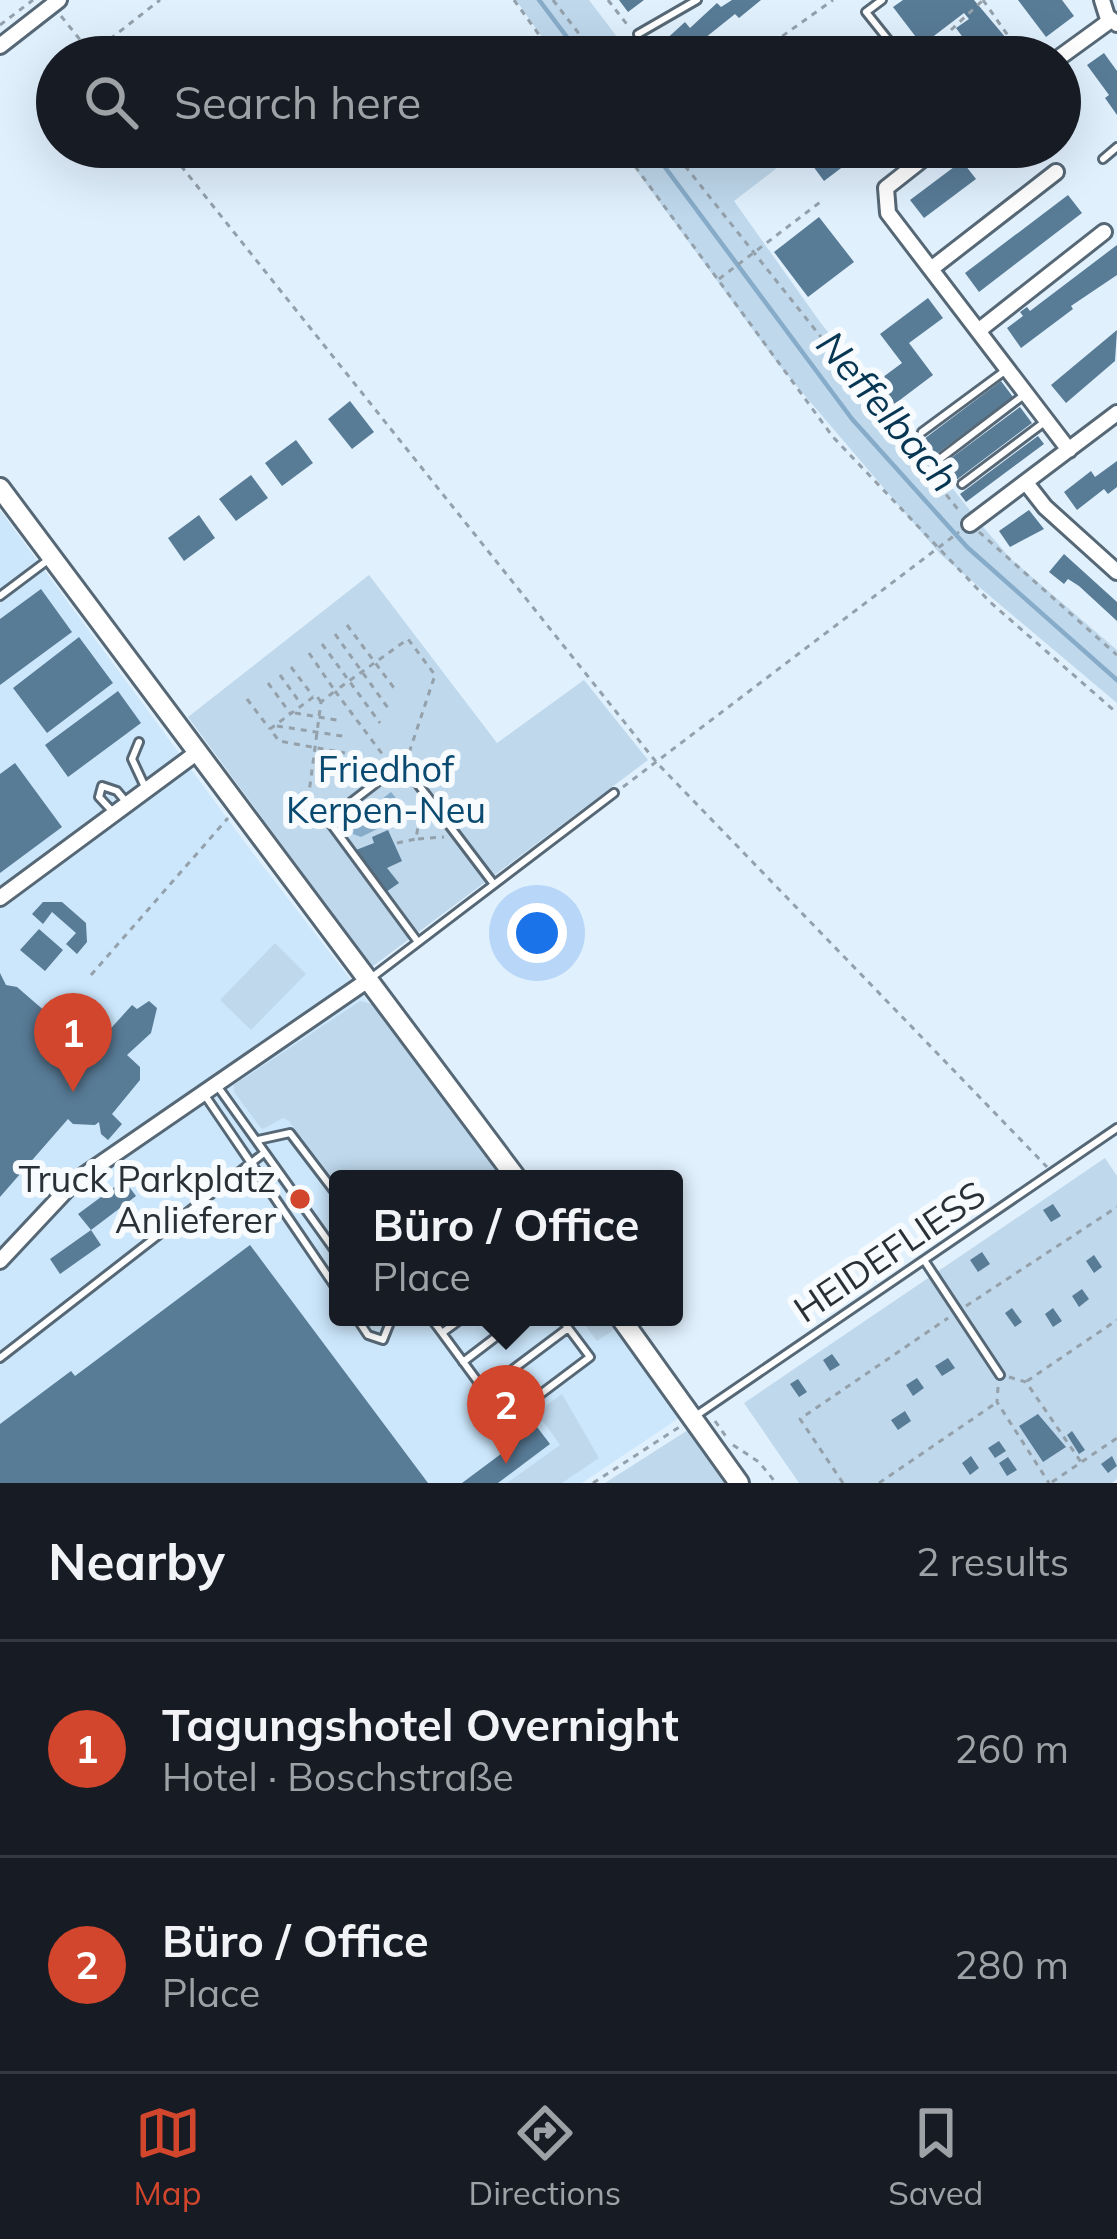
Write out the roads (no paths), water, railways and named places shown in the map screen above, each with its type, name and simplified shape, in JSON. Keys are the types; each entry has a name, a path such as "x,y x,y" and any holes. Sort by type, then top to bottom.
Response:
{"street":[{"path":"1081,43 1114,22 1102,0"},
{"path":"0,46 56,3"},
{"path":"910,168 884,195 888,212 1070,450"},
{"path":"931,269 1056,172"},
{"path":"977,331 1105,232"},
{"path":"970,524 1117,413"},
{"path":"1027,484 1117,572"},
{"path":"0,488 510,1170"},
{"path":"0,898 195,754"},
{"path":"0,1261 74,1182 368,980"},
{"path":"627,1326 697,1413 739,1483"}],"lane":[{"path":"638,34 697,0"},
{"path":"882,0 866,12 885,36"},
{"path":"1102,159 1117,147"},
{"path":"922,432 1007,369"},
{"path":"941,458 1026,394"},
{"path":"962,484 1046,420"},
{"path":"0,596 51,558"},
{"path":"140,742 132,759 148,790"},
{"path":"418,943 328,820 402,763 493,883"},
{"path":"368,980 614,793"},
{"path":"208,1087 258,1140 329,1243"},
{"path":"208,1087 252,1165 329,1278"},
{"name":"HEIDEFLIESS","path":"697,1413 1117,1128"},
{"path":"258,1140 290,1133 329,1184"},
{"path":"0,1358 264,1153"},
{"path":"924,1261 1000,1375"},
{"path":"362,1326 368,1335 383,1340 389,1326"},
{"path":"437,1326 464,1362 484,1391 506,1420 590,1357 568,1328 484,1391"},
{"path":"442,1333 452,1326"},
{"path":"464,1362 510,1326"}],"waterway":[{"name":"Neffelbach","path":"539,0 566,36"},
{"name":"Neffelbach","path":"666,168 852,419 967,547 1117,680"}],"place":[{"name":"Tagungshotel Overnight","path":"73,1092"},
{"name":"Truck Parkplatz Anlieferer","path":"300,1199"},
{"name":"Büro / Office","path":"506,1464"}],"park label":[{"name":"Friedhof Kerpen-Neu","path":"386,788"}]}
